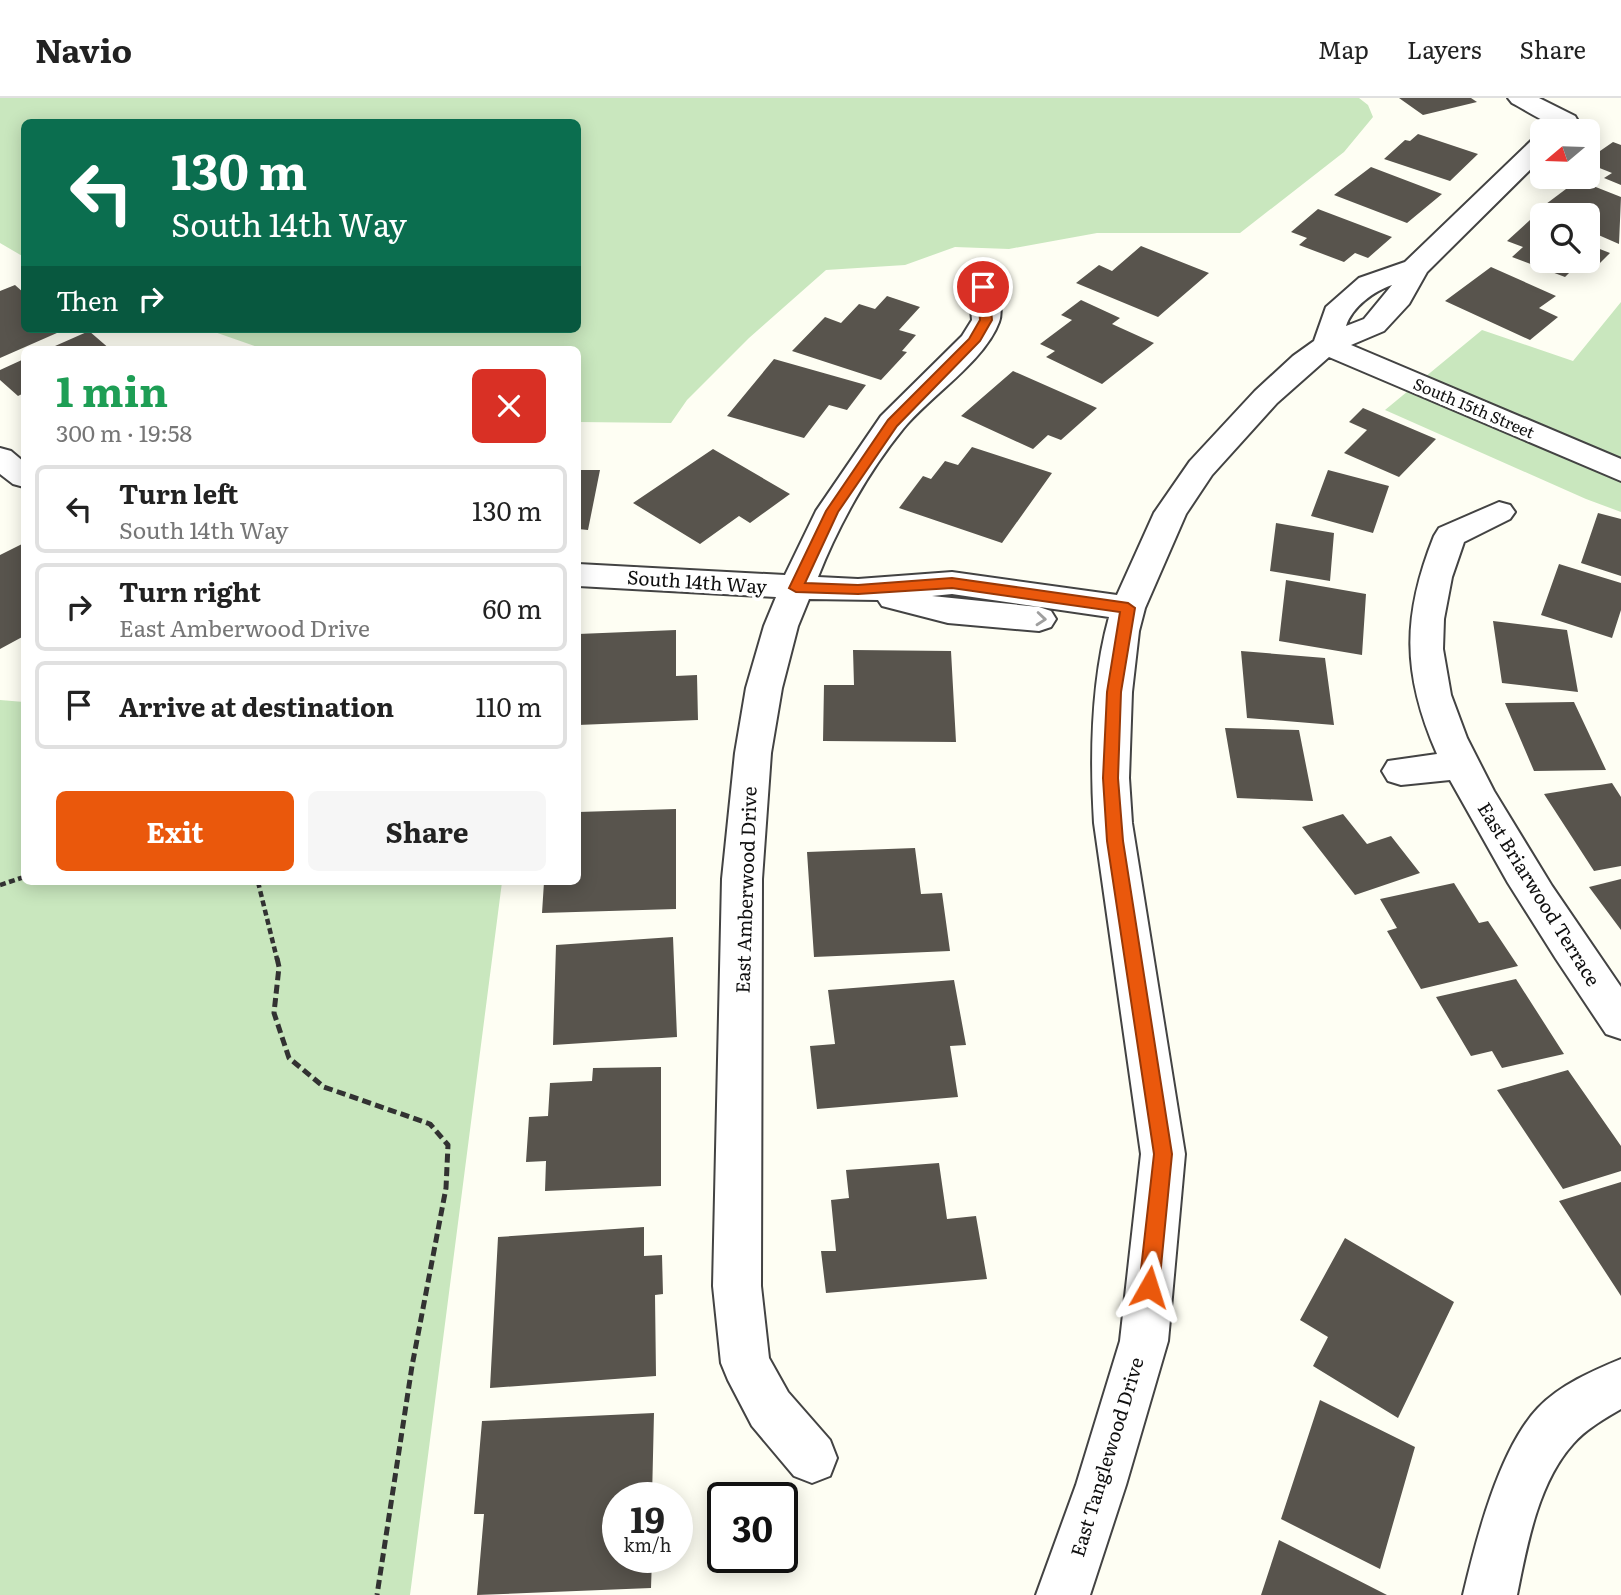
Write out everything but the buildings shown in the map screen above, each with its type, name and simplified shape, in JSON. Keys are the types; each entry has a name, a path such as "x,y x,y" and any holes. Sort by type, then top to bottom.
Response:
{"street":[{"path":"1520,98 1566,119"},
{"path":"1326,345 1374,325 1399,298 1415,268 1530,156"},
{"path":"1326,345 1336,313 1369,284 1415,268"},
{"name":"East Amberwood Drive","path":"812,1458 769,1409 745,1363 737,1286 742,879 751,771 764,688 796,588 832,511 884,434 937,375 974,341 986,320 983,287"},
{"path":"1355,297 1388,311"},
{"name":"South 15th Street","path":"1326,345 1621,471"},
{"name":"East Tanglewood Drive","path":"1063,1595 1101,1485 1144,1341 1163,1154 1113,823 1110,778 1114,692 1125,619 1170,513 1201,468 1266,397 1303,362 1326,345"},
{"path":"0,458 21,475"},
{"name":"East Briarwood Terrace","path":"1499,512 1450,536 1430,589 1426,649 1437,709 1460,765 1525,878 1621,1021"},
{"name":"South 14th Way","path":"581,575 858,590 948,611 985,601 1073,622 1125,619"},
{"path":"1401,771 1460,765"},
{"path":"1490,1595 1497,1564 1529,1468 1556,1425 1618,1384"}],"path":[{"path":"0,885 21,878"},
{"path":"259,885 279,967 274,1013 289,1058 324,1087 430,1124 449,1145 446,1188 412,1366 377,1595"}],"green space":[{"path":"0,98 1359,98 1368,105 1373,117 1344,152 1240,233 1097,233 1009,249 955,247 905,265 826,270 749,338 687,400 671,423 581,422 581,346 255,346 217,333 581,333 581,119 21,119 21,255 0,243"},
{"path":"1621,302 1621,512 1385,410 1482,330 1573,361"},
{"path":"0,700 21,702 21,885 502,885 410,1595 0,1595"}],"route":[{"path":"983,287 986,320 974,341 937,375 892,423 861,466 832,511 796,588 858,590 952,583 1128,608 1122,631 1114,692 1110,778 1115,841 1163,1154 1149,1287"}]}
